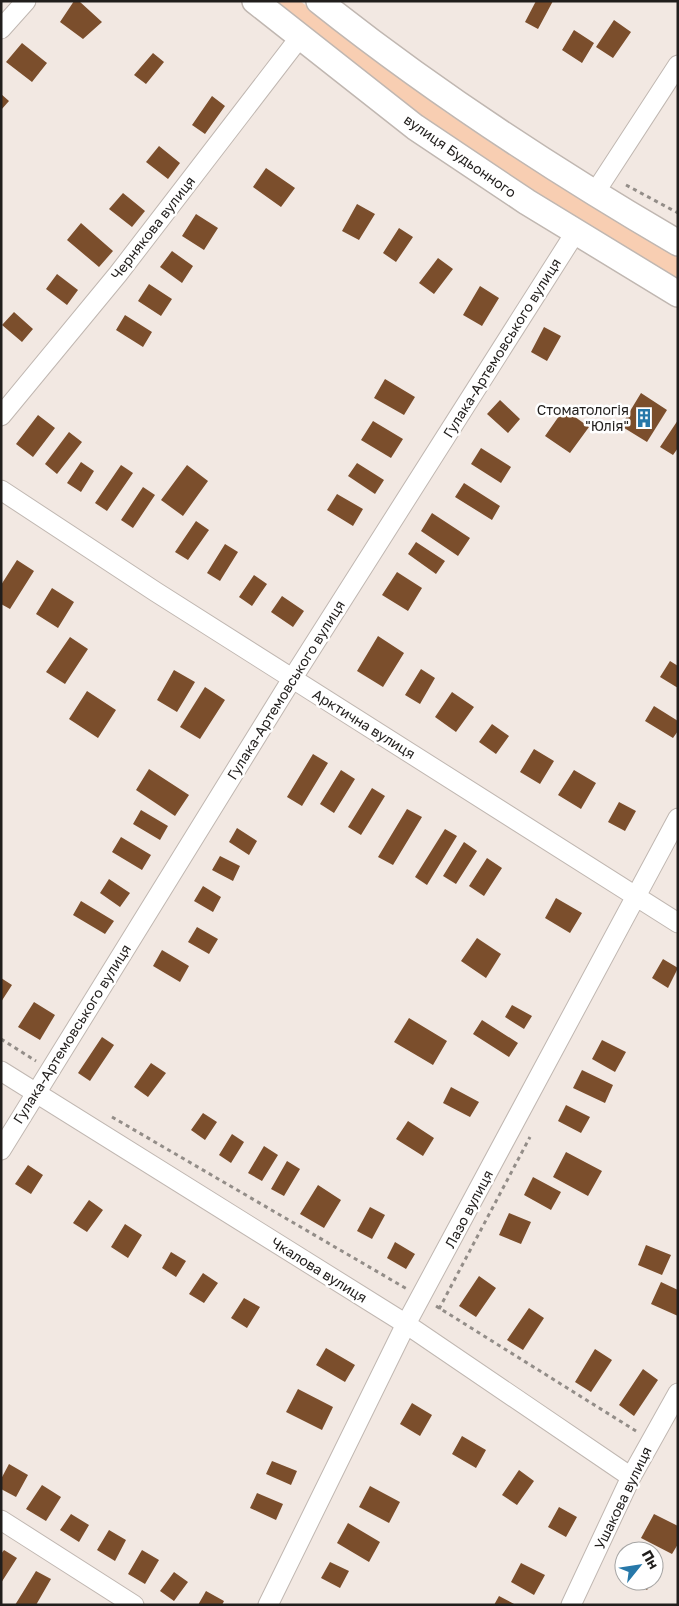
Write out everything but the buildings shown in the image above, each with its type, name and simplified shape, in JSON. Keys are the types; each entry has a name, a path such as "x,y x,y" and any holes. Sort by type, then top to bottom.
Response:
{"main road":[{"name":"вулиця Будьонного","path":"255,1 415,127 575,233 678,294"},
{"path":"320,2 449,98 600,184 678,243"}],"street":[{"path":"1,29 26,1"},
{"name":"Чернякова вулиця","path":"1,416 118,274 300,37"},
{"path":"600,184 678,65"},
{"name":"Гулака-Артемовського вулиця","path":"1,1150 292,679 575,233"},
{"name":"Арктична вулиця","path":"1,490 292,679 588,864 636,898 678,922"},
{"name":"Лазо вулиця","path":"268,1605 406,1324 678,818"},
{"name":"Чкалова вулиця","path":"1,1072 36,1092 406,1324 631,1477"},
{"name":"Ушакова вулиця","path":"571,1605 631,1477 678,1393"},
{"path":"1,1520 134,1605"}],"path":[{"path":"600,184 678,214"},
{"path":"1,1039 49,1070"},
{"path":"105,1112 421,1297 652,1440"}],"shaded area":[{"path":"273,1 300,1 444,111 503,151 678,258 678,283 618,247 432,126"}],"place":[{"name":"Стоматологія \"Юлія\"","path":"644,418"}]}
